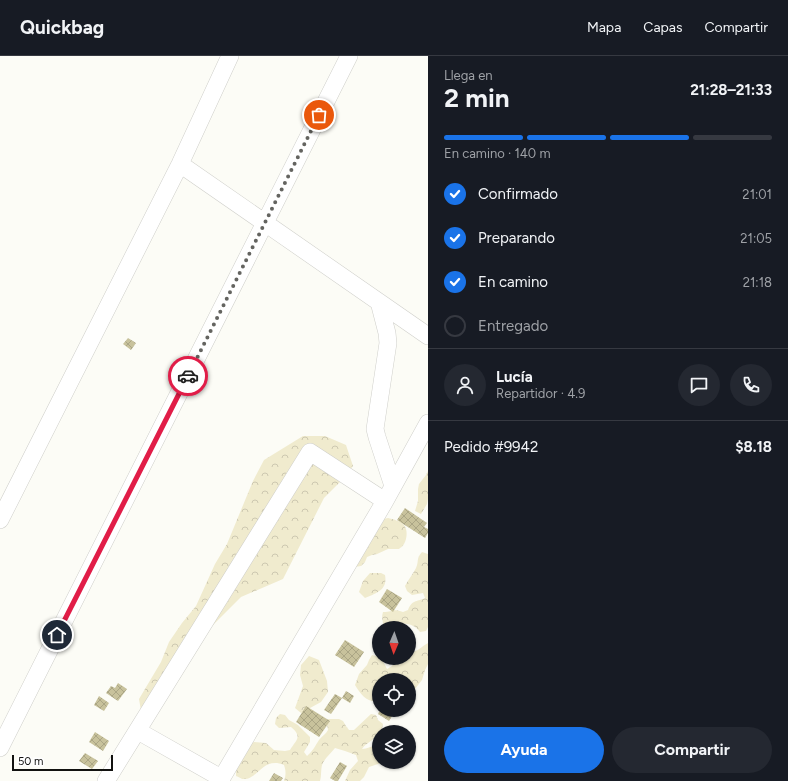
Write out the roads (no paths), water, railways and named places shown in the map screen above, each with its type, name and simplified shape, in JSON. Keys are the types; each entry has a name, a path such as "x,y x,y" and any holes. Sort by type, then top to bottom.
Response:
{"street":[{"path":"0,520 180,164 230,56"},
{"path":"0,748 349,56"},
{"path":"180,164 428,336"},
{"path":"379,302 387,332 388,344 375,429 376,437 393,486"},
{"path":"138,731 220,780 385,501 428,423"},
{"path":"106,781 310,452 385,501"}]}
